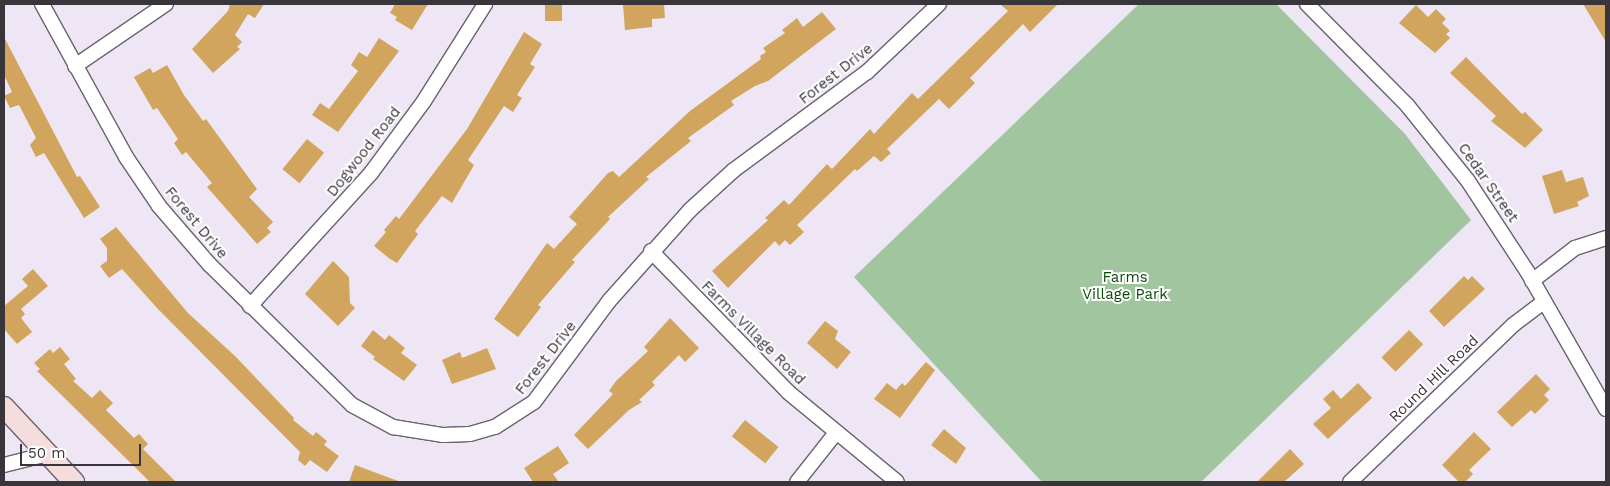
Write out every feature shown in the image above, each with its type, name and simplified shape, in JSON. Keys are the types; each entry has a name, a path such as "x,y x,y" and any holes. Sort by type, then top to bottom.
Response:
{"street":[{"name":"Forest Drive","path":"42,4 115,140 148,190 195,250 332,388 368,416 402,430 432,435 465,435 504,423 534,402 609,301 651,251 720,182 867,72 939,4"},
{"path":"75,66 166,4"},
{"name":"Dogwood Road","path":"250,306 371,173 424,101 485,4"},
{"name":"Cedar Street","path":"1307,4 1432,134 1478,194 1532,281 1606,409"},
{"path":"1532,281 1575,248 1606,238"},
{"name":"Farms Village Road","path":"651,251 755,360 835,434 896,482"},
{"name":"Round Hill Road","path":"1350,482 1513,325 1544,302"},
{"path":"4,407 74,482"},
{"path":"797,482 835,434"},
{"path":"4,465 47,454"}],"green space":[{"name":"Farms Village Park","path":"1139,4 1276,4 1405,134 1471,220 1201,482 1042,482 854,277"}],"building":[{"path":"230,4 264,4 255,18 248,14 235,35 242,42 237,47 240,49 213,73 192,49 228,11"},
{"path":"395,4 428,4 412,30 395,20 397,17 390,13"},
{"path":"545,4 562,4 562,21 545,21"},
{"path":"664,4 665,18 652,19 652,27 625,30 623,5"},
{"path":"1000,4 1058,4 1030,32 1023,24 970,78 975,83 949,109 939,99 887,149 891,153 881,162 874,156 857,171 855,169 797,225 804,232 790,245 785,240 779,246 775,241 728,288 712,271 768,220 765,218 784,200 789,205 827,164 832,169 870,129 874,134 912,93 918,99 1008,11"},
{"path":"1583,4 1606,4 1606,42"},
{"path":"1416,5 1428,17 1436,9 1446,19 1442,23 1450,31 1446,34 1450,38 1435,53 1399,23"},
{"path":"822,12 836,29 768,81 755,86 731,101 734,105 688,138 691,141 646,177 649,179 608,217 610,219 572,260 575,262 538,305 541,307 518,337 494,319 547,243 554,249 577,224 569,217 608,173 613,171 619,177 690,111 761,59 760,56 766,52 763,48 785,33 782,30 797,18 803,27"},
{"path":"524,32 542,44 530,64 535,67 517,95 522,98 513,112 504,106 468,160 474,165 452,203 442,196 415,231 418,234 397,263 374,246 396,216 399,219 467,129"},
{"path":"4,37 77,177 80,176 100,207 84,218 44,153 36,157 30,145 36,138 19,105 10,108 4,96 12,92 4,75"},
{"path":"379,38 399,51 338,132 312,115 320,103 329,109 358,71 351,65 359,52 367,57"},
{"path":"1466,57 1522,114 1525,112 1543,130 1525,148 1491,121 1496,116 1450,73"},
{"path":"167,65 184,95 203,121 206,119 257,189 249,197 273,222 267,228 271,232 257,244 207,187 212,183 186,152 182,155 174,143 178,139 157,108 153,110 134,77 150,68 153,73"},
{"path":"307,139 324,153 300,183 282,169"},
{"path":"1562,170 1566,182 1583,177 1589,196 1577,202 1579,206 1554,214 1542,176"},
{"path":"116,227 188,313 235,356 294,418 293,420 313,436 316,432 327,441 324,445 339,456 327,472 310,460 305,466 298,460 300,452 157,308 122,269 109,278 100,266 107,261 107,248 100,239"},
{"path":"333,261 349,277 350,303 355,308 338,326 305,294"},
{"path":"33,269 48,286 21,309 25,314 21,318 32,332 17,344 4,329 4,306 28,286 22,279"},
{"path":"1464,276 1468,280 1472,276 1485,289 1444,327 1429,311"},
{"path":"670,318 699,348 685,362 679,355 652,382 655,385 639,400 642,402 629,410 588,449 574,435 613,394 609,391 616,381 648,351 644,347"},
{"path":"825,321 838,331 835,339 851,352 837,369 807,343"},
{"path":"373,330 385,340 389,335 405,348 401,353 417,365 404,381 373,359 375,357 361,346"},
{"path":"1409,330 1423,344 1396,372 1381,358"},
{"path":"60,347 70,359 64,364 76,379 73,381 92,398 100,390 113,403 106,410 134,438 139,434 148,444 143,449 176,482 150,482 37,371 40,369 34,363 50,349 53,353"},
{"path":"487,348 496,369 452,384 442,360 460,352 462,358"},
{"path":"926,362 935,370 900,418 874,399 887,383 896,390 902,383 905,386"},
{"path":"1536,374 1550,389 1544,395 1549,400 1535,414 1531,410 1512,427 1497,412"},
{"path":"1358,383 1372,398 1328,439 1313,424 1331,408 1323,399 1333,390 1341,399"},
{"path":"745,420 778,447 765,463 732,436"},
{"path":"944,429 966,448 956,464 931,445"},
{"path":"1474,432 1491,449 1469,470 1473,474 1465,482 1459,482 1442,465"},
{"path":"558,446 569,463 553,474 559,482 533,482 524,468"},
{"path":"1290,449 1304,464 1284,482 1257,482"},
{"path":"355,465 398,481 398,482 349,482"}]}
